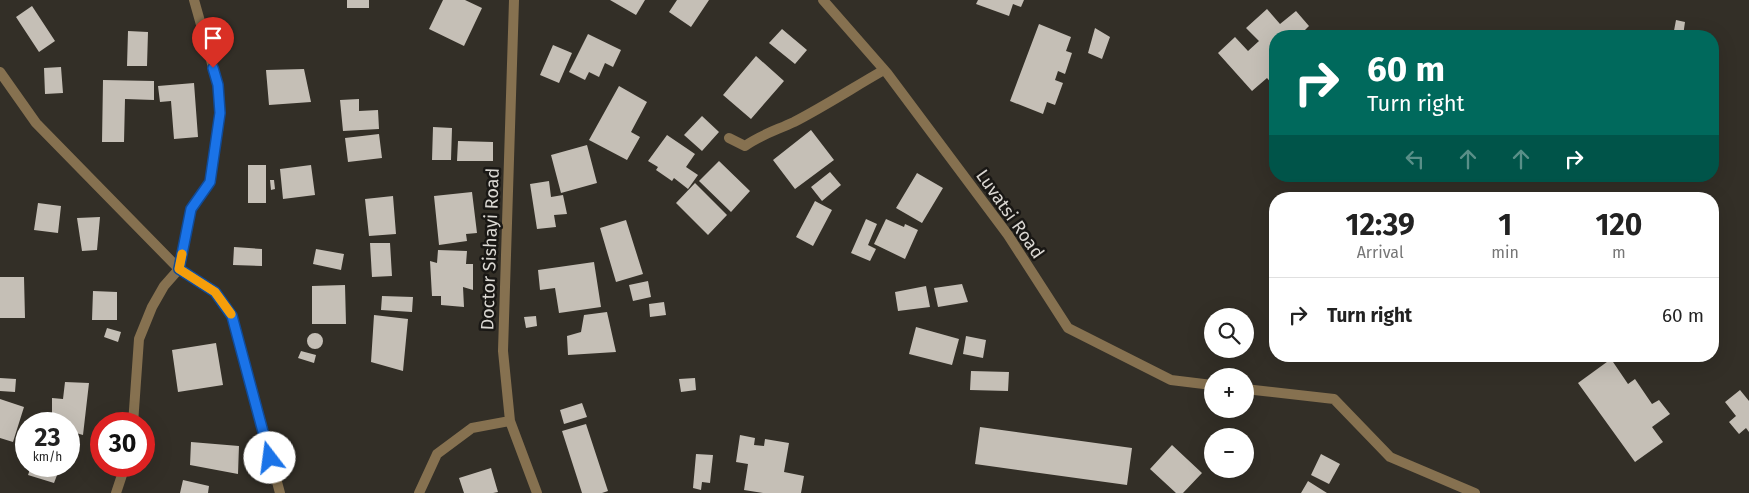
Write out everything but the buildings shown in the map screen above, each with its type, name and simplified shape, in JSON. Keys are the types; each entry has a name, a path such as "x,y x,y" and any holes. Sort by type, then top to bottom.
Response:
{"street":[{"path":"134,412 139,339 152,307 164,286 179,269 191,209 210,182 220,113 218,85 194,0"},
{"name":"Doctor Sishayi Road","path":"514,0 504,351 510,421 537,493"},
{"name":"Luvatsi Road","path":"823,0 884,70 1008,235 1068,328 1171,380 1204,384"},
{"path":"729,138 745,146 758,137 792,123 816,110 884,70"},
{"path":"0,72 36,123 179,269 215,292 232,316 280,493"},
{"path":"1254,390 1334,399 1390,457 1475,493"},
{"path":"419,493 438,454 472,428 510,421"},
{"path":"116,493 121,477"}],"slow traffic":[{"path":"182,254 179,269 215,292 231,314"}],"route":[{"path":"213,68 218,85 220,113 210,182 191,209 179,269 215,292 232,316 270,458"}]}
